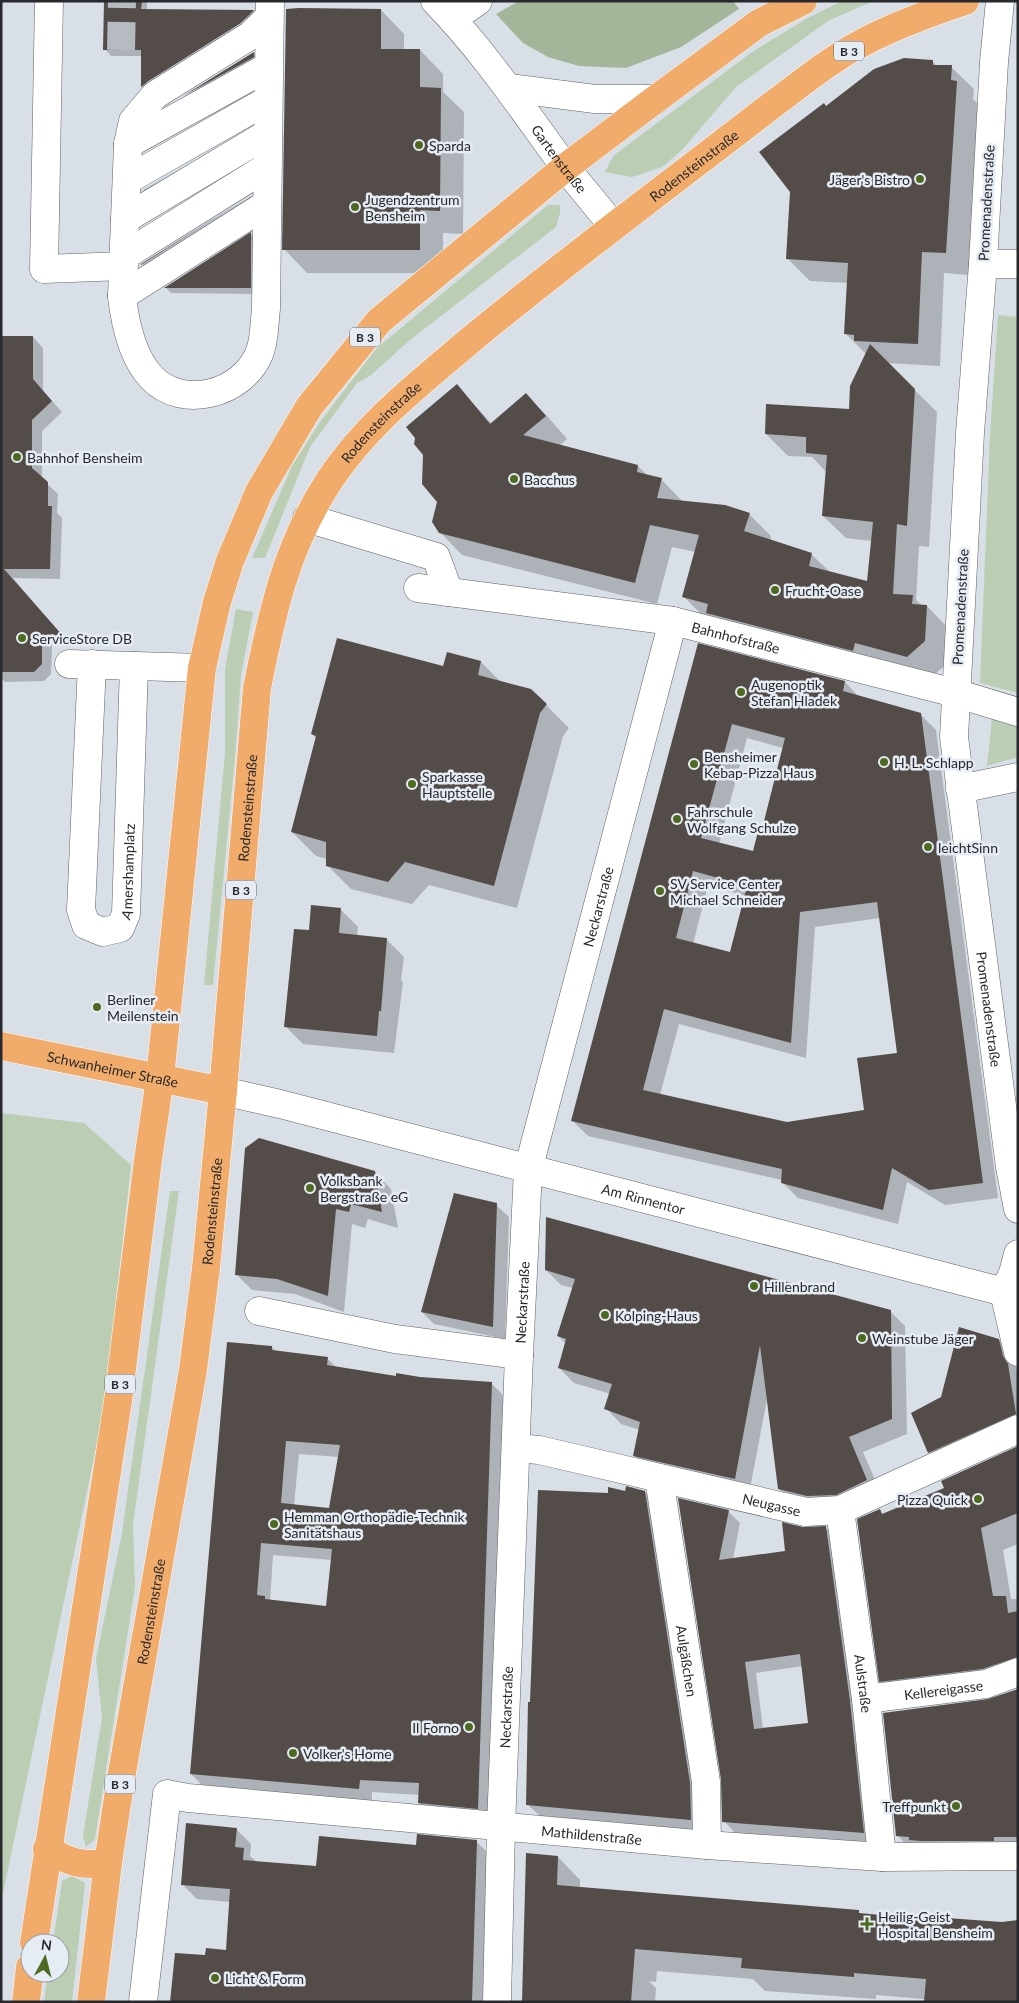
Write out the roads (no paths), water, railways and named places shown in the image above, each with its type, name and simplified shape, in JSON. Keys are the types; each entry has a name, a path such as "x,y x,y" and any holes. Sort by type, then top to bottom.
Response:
{"main road":[{"name":"B 3","path":"35,1933 118,1401 160,1078 202,668 217,602 230,561 259,492 309,407 379,321 566,167 759,23 803,1"},
{"name":"Rodensteinstraße","path":"91,2002 108,1864 134,1700 193,1370 206,1268 223,1091 257,688 286,564 307,518 330,479 352,450 398,400 508,309 613,226 819,70 860,44 900,25 965,1"},
{"name":"Schwanheimer Straße","path":"1,1046 223,1091"},
{"path":"47,1849 71,1862 90,1865 108,1864"},
{"path":"26,2002 28,1983"}],"street":[{"path":"49,1 44,269 124,261 267,167"},
{"name":"Gartenstraße","path":"478,1 443,10 508,88 566,167 613,226"},
{"name":"Promenadenstraße","path":"1000,1 994,62 983,264 970,433 954,737 1010,1167 1018,1209"},
{"path":"269,9 266,309 263,340 258,356 237,381 222,390 208,395 194,395 165,388 152,377 140,359 130,337 122,296 128,144 133,121 155,95 251,35 269,9"},
{"path":"128,144 268,68"},
{"path":"508,88 595,99 656,100"},
{"path":"127,180 268,100"},
{"path":"125,219 267,134"},
{"path":"122,296 267,204"},
{"path":"983,264 1018,264"},
{"path":"307,518 436,556 449,592"},
{"name":"Bahnhofstraße","path":"418,588 673,621 955,693 1018,712"},
{"name":"Neckarstraße","path":"497,2002 501,1827 528,1170 673,621"},
{"name":"Amershamplatz","path":"134,666 126,914 120,928 104,932 86,926 81,910 80,664 202,668"},
{"path":"960,789 1018,777"},
{"name":"Am Rinnentor","path":"223,1091 280,1104 528,1170 1004,1292"},
{"path":"1018,1254 1013,1273 1004,1292 1018,1352"},
{"path":"259,1311 395,1339 519,1355"},
{"name":"Neugasse","path":"516,1448 539,1450 806,1512 840,1510 1018,1429"},
{"name":"Aulgäßchen","path":"659,1478 706,1782 707,1845"},
{"name":"Aulstraße","path":"840,1510 866,1699 882,1857"},
{"name":"Kellereigasse","path":"866,1699 986,1684 1018,1672"},
{"name":"Mathildenstraße","path":"143,2002 167,1794 188,1798 707,1845 882,1857 1018,1856"}],"tunnel":[{"path":"121,50 122,1"}],"place":[{"name":"Sparda","path":"419,145"},
{"name":"Jäger's Bistro","path":"920,179"},
{"name":"Jugendzentrum Bensheim","path":"355,207"},
{"name":"Bahnhof Bensheim","path":"17,457"},
{"name":"Bacchus","path":"514,479"},
{"name":"Frucht-Oase","path":"775,590"},
{"name":"ServiceStore DB","path":"22,638"},
{"name":"Augenoptik Stefan Hladek","path":"741,692"},
{"name":"H. L. Schlapp","path":"884,762"},
{"name":"Bensheimer Kebap-Pizza Haus","path":"694,764"},
{"name":"Sparkasse Hauptstelle","path":"412,784"},
{"name":"Fahrschule Wolfgang Schulze","path":"677,819"},
{"name":"leichtSinn","path":"928,847"},
{"name":"SV Service Center Michael Schneider","path":"660,891"},
{"name":"Berliner Meilenstein","path":"97,1007"},
{"name":"Volksbank Bergstraße eG","path":"310,1188"},
{"name":"Hillenbrand","path":"754,1286"},
{"name":"Kolping-Haus","path":"605,1315"},
{"name":"Weinstube Jäger","path":"862,1338"},
{"name":"Pizza Quick","path":"978,1499"},
{"name":"Hemman Orthopädie-Technik Sanitätshaus","path":"274,1524"},
{"name":"Il Forno","path":"469,1727"},
{"name":"Volker's Home","path":"293,1753"},
{"name":"Treffpunkt","path":"956,1806"},
{"name":"Heilig-Geist Hospital Bensheim","path":"867,1924"},
{"name":"Licht & Form","path":"215,1978"}]}
